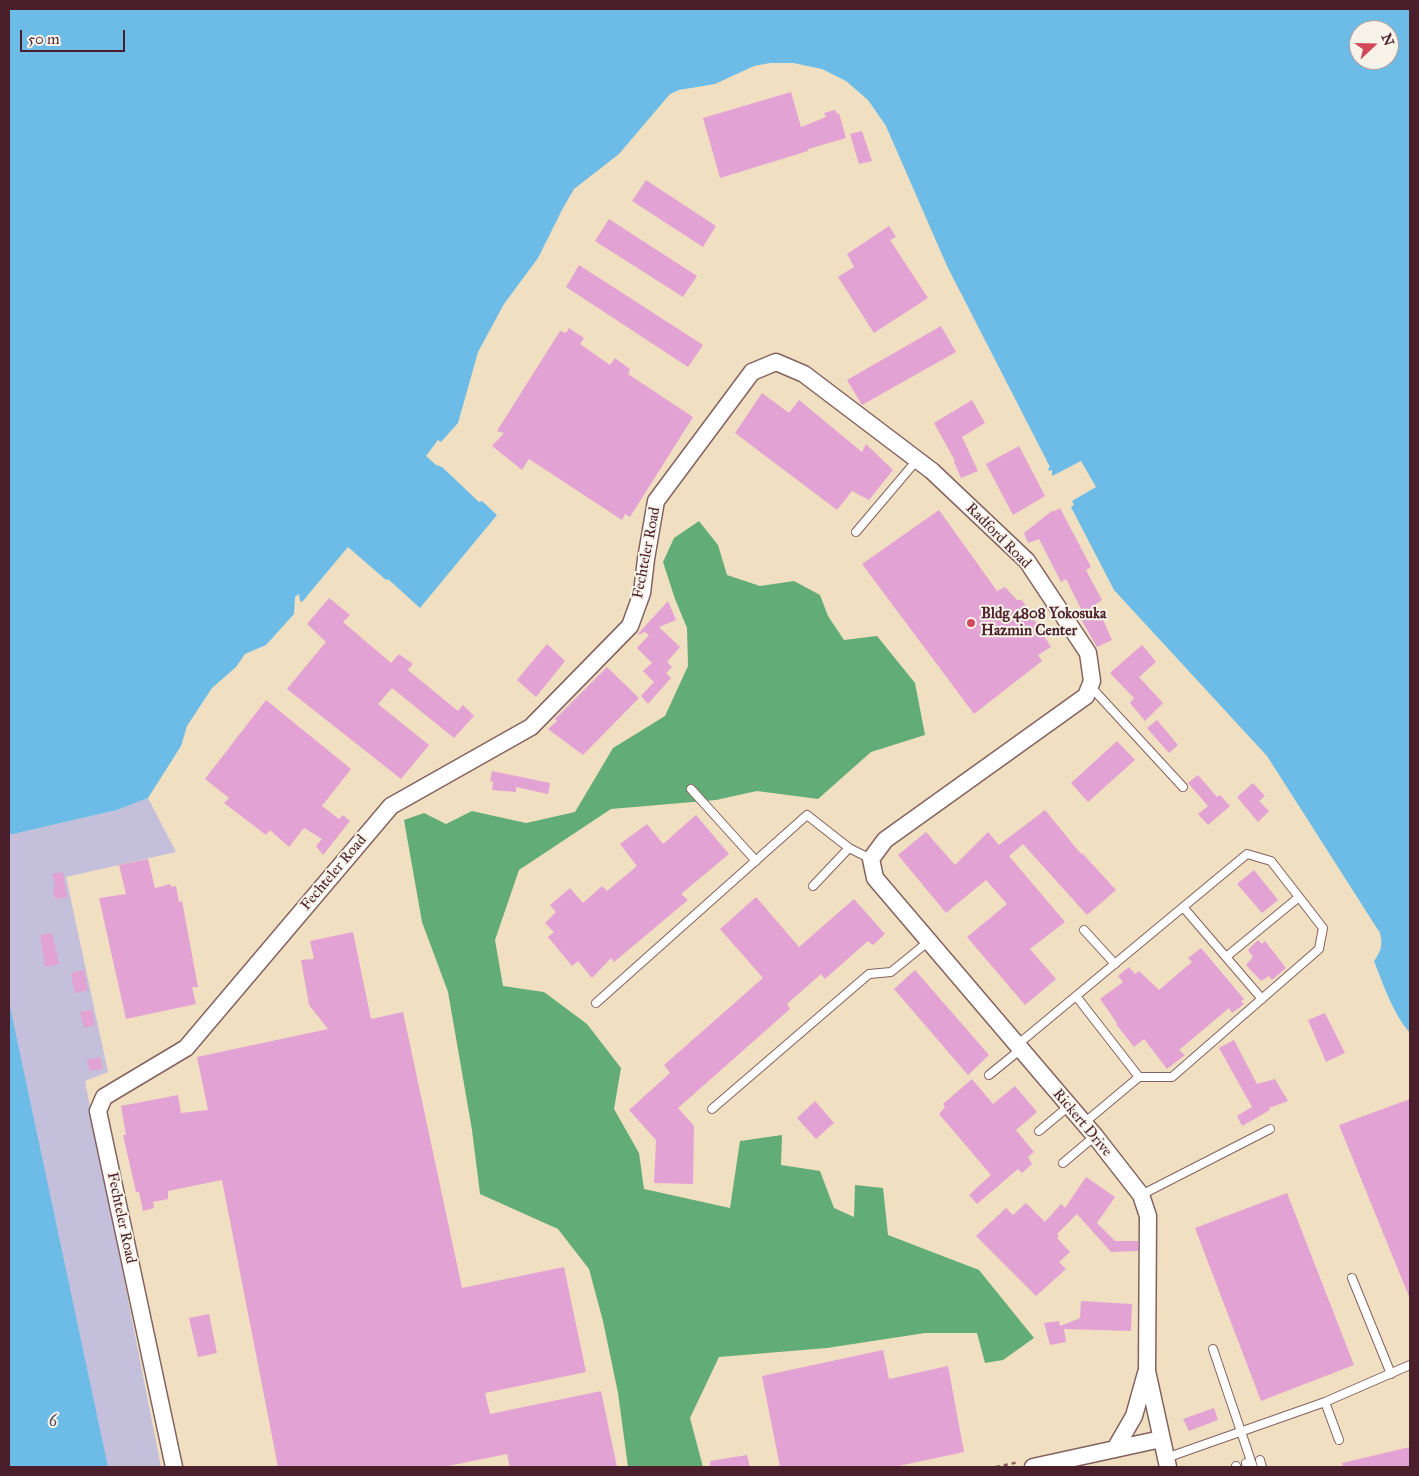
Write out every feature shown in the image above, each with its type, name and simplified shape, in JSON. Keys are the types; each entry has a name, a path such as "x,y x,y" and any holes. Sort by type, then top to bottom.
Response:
{"street":[{"name":"Radford Road","path":"776,362 804,374 932,471 1027,561 1088,652 1092,680 1090,686"},
{"name":"Fechteler Road","path":"174,1467 98,1111 104,1097 186,1048 392,806 531,727 630,626 642,593 656,501 752,372 776,362"},
{"path":"871,859 885,840 1086,696 1090,686"},
{"name":"Rickert Drive","path":"871,859 875,878 1095,1136 1141,1195 1148,1216 1147,1371 1167,1463"},
{"path":"1115,1449 1134,1416 1147,1371"},
{"path":"1033,1467 1162,1439"}],"lane":[{"path":"856,532 917,460"},
{"path":"1090,686 1183,787"},
{"path":"691,789 756,861"},
{"path":"596,1003 807,815 849,848 871,859"},
{"path":"813,886 849,848"},
{"path":"989,1075 1076,996 1247,854 1271,860 1323,928 1320,949 1172,1077 1139,1078 1084,1123"},
{"path":"1226,957 1299,897"},
{"path":"1183,907 1262,999"},
{"path":"1084,930 1115,964"},
{"path":"712,1109 869,974 891,972 929,941"},
{"path":"1076,996 1139,1078"},
{"path":"1039,1131 1069,1106"},
{"path":"1141,1195 1270,1129"},
{"path":"1063,1163 1095,1136"},
{"path":"1352,1278 1391,1374"},
{"path":"1213,1349 1240,1431 1249,1466"},
{"path":"1167,1463 1240,1431 1324,1402 1410,1365"},
{"path":"1324,1402 1339,1440"}],"shaded area":[{"path":"148,798 176,852 66,877 108,1072 85,1081 161,1467 9,1467 9,835 117,810"}],"green space":[{"path":"699,521 718,545 727,575 760,586 794,581 820,595 828,616 844,640 877,636 915,683 925,735 871,752 818,799 757,791 716,800 611,809 519,870 495,940 503,986 544,992 587,1024 621,1068 614,1109 639,1153 644,1189 730,1208 740,1141 782,1135 781,1165 820,1171 834,1208 854,1217 855,1185 883,1188 888,1235 979,1270 1034,1338 1003,1360 985,1363 977,1333 925,1333 827,1348 719,1357 690,1418 703,1467 628,1467 618,1393 603,1321 589,1269 558,1229 480,1194 472,1130 448,992 422,922 404,820 424,813 446,824 472,811 526,823 575,812 613,748 665,716 688,666 687,628 663,562 674,538"}],"water":[{"path":"9,9 1410,9 1410,1033 1393,1008 1374,961 1381,948 1380,933 1267,756 1114,590 1071,507 1074,505 1072,501 1096,487 1081,461 1052,476 1052,470 1049,471 1050,467 947,266 886,126 868,100 846,81 822,69 793,63 770,63 754,66 715,84 679,90 670,94 619,154 574,189 538,258 504,304 478,352 458,423 441,442 438,440 426,456 436,465 442,467 479,502 482,501 497,515 420,608 348,547 302,602 300,601 299,594 295,597 294,614 266,645 245,654 236,667 212,688 187,726 181,746 148,798 117,810 9,835"},
{"name":"6","path":"9,1002 108,1467 9,1467"}],"building":[{"path":"791,92 801,127 826,117 824,113 835,110 837,114 839,113 846,138 720,178 703,118"},
{"path":"862,131 872,161 859,164 850,134"},
{"path":"646,180 716,226 703,247 632,201"},
{"path":"609,219 697,276 683,297 595,241"},
{"path":"889,226 896,237 890,240 928,298 874,333 838,277 854,267 847,254"},
{"path":"579,265 703,345 688,367 566,287"},
{"path":"941,326 956,352 862,405 847,380"},
{"path":"569,328 584,338 580,344 610,365 615,358 630,369 628,374 693,417 630,517 625,514 622,520 529,459 522,470 492,446 504,433 497,431 560,331 566,333"},
{"path":"762,393 789,413 799,400 862,452 866,444 893,470 869,500 852,491 837,510 735,433"},
{"path":"972,400 985,423 962,437 978,471 961,478 955,461 934,423"},
{"path":"1019,446 1045,496 1013,515 986,464"},
{"path":"1060,508 1091,567 1086,570 1102,600 1096,604 1112,640 1097,647 1082,621 1086,619 1066,579 1061,582 1039,539 1028,543 1024,533 1053,510 1053,512"},
{"name":"Bldg 4808 Yokosuka Hazmin Center","path":"939,510 997,591 1005,587 1017,600 1022,600 1051,647 1038,655 1042,661 974,714 862,564"},
{"path":"329,598 350,615 343,622 391,663 399,654 413,664 408,670 458,711 463,705 474,716 454,738 392,688 378,704 429,745 401,779 287,689 326,642 307,624"},
{"path":"668,601 676,620 659,627 680,647 667,662 672,667 666,673 671,678 648,704 641,696 654,682 643,671 652,663 637,648 649,635 645,632 637,635"},
{"path":"547,644 565,661 536,697 517,680"},
{"path":"1142,645 1156,662 1139,677 1163,703 1145,721 1130,703 1134,698 1110,673"},
{"path":"607,667 639,698 583,755 548,729 557,721 555,719"},
{"path":"266,700 351,769 322,806 339,819 343,815 350,821 323,855 316,846 322,839 304,828 289,847 270,830 266,835 224,803 229,798 205,779"},
{"path":"1157,720 1178,745 1169,753 1147,728"},
{"path":"1117,741 1135,760 1088,802 1071,783"},
{"path":"492,771 550,783 548,794 516,787 516,792 492,790 493,782 490,781"},
{"path":"1198,775 1217,797 1220,795 1230,806 1208,825 1198,814 1208,806 1188,783"},
{"path":"1253,783 1265,796 1259,801 1269,811 1258,822 1237,797"},
{"path":"1045,810 1081,854 1116,890 1087,915 1023,844 1009,856 1065,922 1030,949 1056,979 1025,1005 967,937 1007,904 986,880 946,913 898,855 926,832 955,865 988,832 999,845"},
{"path":"696,815 729,854 681,894 688,900 614,962 611,958 592,978 578,961 572,966 548,937 554,932 545,923 556,912 550,905 570,888 583,903 602,886 607,891 637,866 620,844 647,824 663,844"},
{"path":"148,859 155,888 170,884 171,887 176,886 179,902 182,901 198,987 192,987 196,1004 126,1019 99,898 126,894 119,865"},
{"path":"1254,870 1278,900 1262,913 1237,884"},
{"path":"63,872 67,897 55,899 52,874"},
{"path":"756,897 799,947 854,899 885,934 873,945 868,941 825,979 821,974 787,1004 790,1009 678,1108 694,1126 693,1184 654,1183 656,1140 629,1110 670,1073 664,1065 763,978 720,929"},
{"path":"353,932 371,1019 403,1012 462,1288 564,1267 586,1372 485,1393 490,1414 601,1391 617,1467 510,1467 507,1454 443,1467 278,1467 222,1180 168,1191 168,1199 153,1202 154,1208 143,1211 139,1192 136,1192 123,1135 126,1135 121,1106 178,1095 181,1113 208,1110 197,1057 328,1029 309,1005 301,960 314,959 310,941"},
{"path":"52,933 59,964 45,967 40,935"},
{"path":"1258,940 1262,944 1265,941 1286,968 1272,980 1269,976 1261,981 1246,965 1253,957 1248,950"},
{"path":"1201,948 1244,999 1241,1001 1244,1004 1232,1013 1229,1008 1179,1050 1185,1055 1167,1069 1144,1039 1134,1047 1100,999 1123,982 1118,976 1129,967 1135,974 1139,971 1159,990 1192,962 1188,958"},
{"path":"84,970 88,990 75,993 71,973"},
{"path":"915,970 989,1055 968,1075 894,989"},
{"path":"92,1010 95,1025 84,1028 80,1012"},
{"path":"1325,1013 1345,1053 1326,1062 1308,1020"},
{"path":"1234,1040 1257,1084 1275,1079 1288,1101 1269,1108 1270,1110 1242,1126 1237,1116 1252,1107 1219,1048"},
{"path":"100,1057 103,1069 90,1071 87,1060"},
{"path":"972,1079 993,1104 1015,1086 1037,1112 1016,1130 1034,1152 1028,1157 1032,1164 1022,1173 1018,1169 977,1204 969,1195 991,1175 939,1114 945,1107 943,1104"},
{"path":"1410,1099 1410,1299 1339,1125"},
{"path":"815,1101 834,1123 816,1139 797,1118"},
{"path":"1086,1177 1115,1197 1097,1223 1115,1241 1138,1241 1138,1251 1111,1252 1077,1214 1057,1234 1059,1236 1057,1238 1070,1252 1059,1262 1066,1269 1036,1296 976,1236 1006,1208 1013,1215 1026,1203 1045,1222 1061,1204 1065,1208"},
{"path":"1287,1193 1354,1365 1261,1401 1195,1228"},
{"path":"1081,1301 1132,1304 1131,1331 1064,1329 1066,1342 1050,1345 1044,1323 1059,1321 1060,1326 1080,1318"},
{"path":"209,1314 217,1353 198,1357 189,1318"},
{"path":"883,1350 889,1379 948,1366 964,1452 894,1467 780,1467 762,1376"},
{"path":"1214,1408 1218,1420 1189,1431 1183,1419"},
{"path":"1410,1447 1410,1467 1343,1467 1342,1463"},
{"path":"747,1455 750,1467 710,1467 710,1461"}],"place":[{"name":"Bldg 4808 Yokosuka Hazmin Center","path":"971,623"}]}
